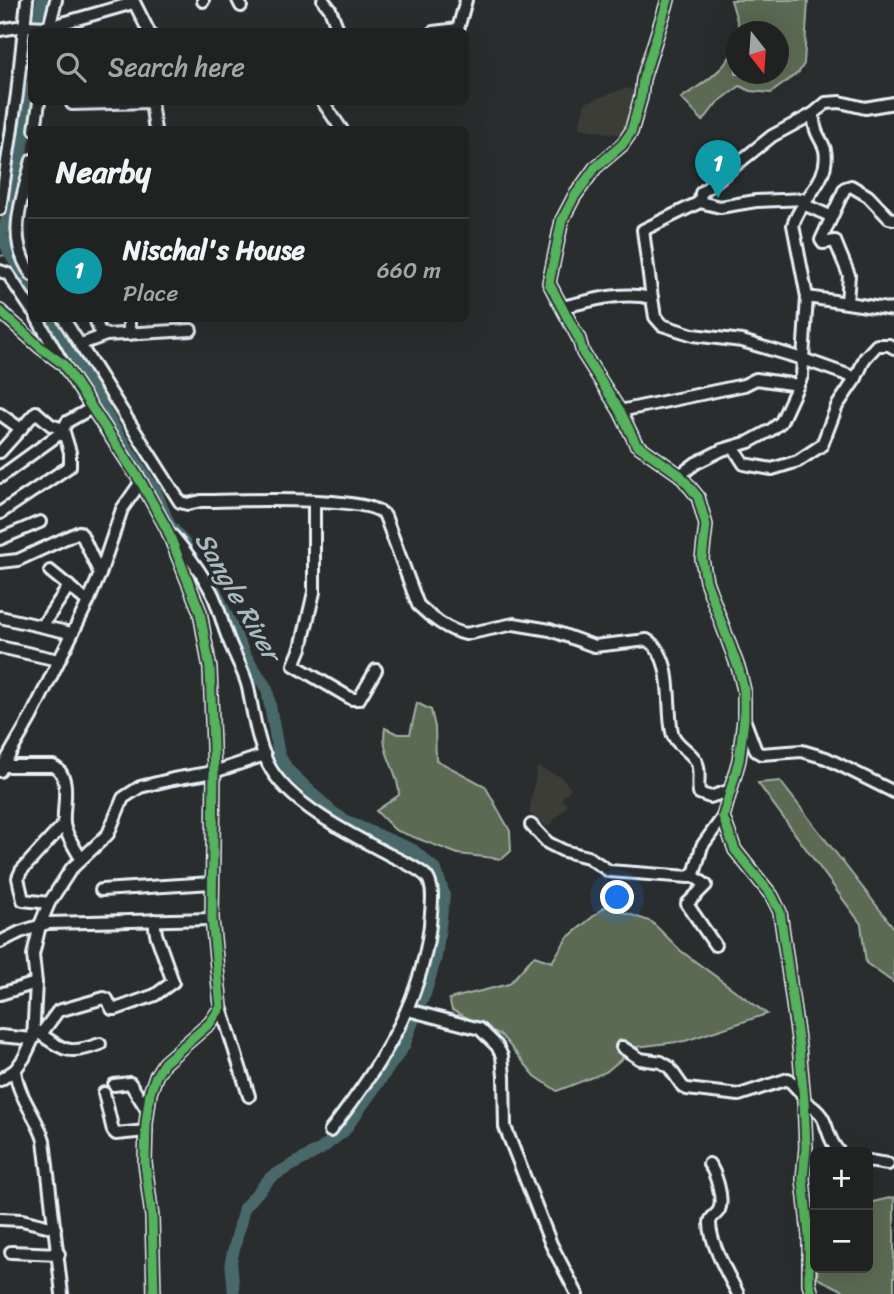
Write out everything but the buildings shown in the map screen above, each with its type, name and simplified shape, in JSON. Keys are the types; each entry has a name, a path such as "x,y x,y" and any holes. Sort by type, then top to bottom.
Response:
{"street":[{"path":"0,209 17,94 27,0"},
{"path":"47,28 56,0"},
{"path":"323,0 337,28"},
{"path":"458,28 466,0"},
{"path":"668,0 652,49 631,132 622,145 595,168 574,197 562,220 549,284 579,338 583,354 620,411 636,444 680,475 698,496 706,525 702,559 706,581 739,670 744,690 744,719 739,760 723,817 702,846 692,875"},
{"path":"0,30 25,26 47,28 133,2 147,28"},
{"path":"700,202 701,193 772,136 813,114 826,103 840,102 865,108 894,103"},
{"path":"36,126 39,105"},
{"path":"151,105 154,126"},
{"path":"325,105 339,126"},
{"path":"680,475 696,463 771,430 782,422 802,376 807,297 793,225 796,214 820,179 825,150 816,130 813,114"},
{"path":"28,177 16,241 28,270"},
{"path":"846,302 849,275 835,242 823,243 821,240 845,188 851,186 868,196 889,218 894,219"},
{"path":"830,216 805,202 756,201 720,207 700,202 643,230 652,299 655,317 662,325 693,335 742,341 856,378"},
{"path":"0,271 8,274 28,304"},
{"path":"563,307 611,296 639,295 652,299"},
{"path":"807,297 894,307"},
{"path":"0,311 63,364"},
{"path":"39,322 63,364 141,482 167,529 200,612 210,669 214,772 212,919 221,1007 249,1096"},
{"path":"66,322 180,502 334,501 383,512 418,606 429,616 458,632 466,634 501,626 521,625 550,630 594,646 647,640 653,644 660,657 668,682 672,734 696,760 699,793 710,797 731,790"},
{"path":"96,322 99,330 106,335"},
{"path":"129,322 129,334"},
{"path":"161,322 162,333"},
{"path":"81,344 106,335 191,330"},
{"path":"733,447 744,464 772,469 798,461 822,445 837,406 856,378 865,358 877,345 894,348"},
{"path":"620,411 744,385 756,379 798,385"},
{"path":"0,477 62,431 67,422 92,408"},
{"path":"0,452 36,412 62,431 70,452 70,466 0,513"},
{"path":"0,414 21,429"},
{"path":"1,768 31,717 88,602 122,509 141,482"},
{"path":"314,501 314,592 301,648 294,665 352,699 359,699 376,670"},
{"path":"0,539 40,522"},
{"path":"167,529 212,594 247,685 252,713 269,766 293,795 338,828 408,864 427,877 433,895 430,936 408,1010 388,1050 362,1090 330,1131"},
{"path":"0,562 18,560 79,532 100,574"},
{"path":"50,571 88,602"},
{"path":"42,626 69,586"},
{"path":"0,617 71,633"},
{"path":"0,647 58,660"},
{"path":"744,719 756,751 761,754 802,751 825,758 894,792"},
{"path":"36,1034 33,955 40,925 49,903 71,869 108,834 123,798 129,793 163,781 214,772 265,755"},
{"path":"1,768 58,768 66,800 64,824 81,859"},
{"path":"723,817 735,850 772,896 780,912 804,1098 806,1147 803,1179 809,1236 808,1284 812,1294"},
{"path":"49,903 23,900 18,878 21,871 64,824"},
{"path":"531,825 548,843 564,851 588,857 609,872 683,877 692,875 706,885 687,904 715,945"},
{"path":"101,890 212,883"},
{"path":"0,942 48,923 212,919"},
{"path":"0,1080 15,1070 36,1034 58,1011 104,998 112,1009 116,1009 155,995 173,982 156,934 154,920"},
{"path":"0,994 36,983"},
{"path":"154,1294 152,1217 145,1164 147,1110 156,1076 164,1063 210,1023 221,1007"},
{"path":"408,1010 480,1029 497,1046 502,1056 505,1127 551,1244 577,1294"},
{"path":"0,1036 36,1034 75,1052 100,1044"},
{"path":"622,1047 640,1059 661,1062 669,1067 687,1089 739,1095 789,1079 820,1112 835,1147"},
{"path":"15,1070 20,1094 38,1123 44,1140 62,1294"},
{"path":"114,1085 130,1083 147,1110"},
{"path":"104,1093 116,1134 146,1130"},
{"path":"873,1162 888,1164"},
{"path":"709,1164 717,1176 720,1204 711,1217 710,1226 720,1258 738,1294"},
{"path":"1,1215 55,1228"},
{"path":"11,1252 59,1254"}],"shaded area":[{"path":"626,88 634,91 627,125 622,135 579,128 585,103"},
{"path":"537,767 561,777 571,788 561,799 568,805 548,827 529,813"}],"green space":[{"path":"731,0 808,0 804,64 799,72 789,80 789,21 737,21"},
{"path":"726,62 726,84 783,84 771,93 750,91 740,86 717,103 703,121 681,98 720,70"},
{"path":"417,703 431,710 435,727 436,760 485,786 510,831 511,851 502,859 458,854 395,830 376,811 399,795 385,746 385,728 398,734 410,734"},
{"path":"780,781 894,928 894,983 866,963 861,924 758,783"},
{"path":"606,906 652,922 681,951 767,1014 685,1041 636,1047 606,1072 557,1091 535,1076 501,1035 452,1010 449,999 509,984 534,956 552,962 567,938"},
{"path":"894,1197 894,1294 850,1294 817,1278 818,1273 873,1273 873,1202"}],"waterway":[{"name":"Sangle River","path":"38,28 42,0"},
{"name":"Sangle River","path":"28,283 2,235 15,193 29,105"},
{"path":"0,256 10,254"},
{"name":"Sangle River","path":"52,322 119,436 156,492 169,524 186,545"},
{"name":"Sangle River","path":"212,583 244,653 267,689 279,755 288,770 332,812 350,823 413,850 436,870 444,895 436,957 425,994 418,1007"},
{"name":"Sangle River","path":"234,1294 231,1261 244,1208 271,1177 321,1149 344,1131 404,1046 415,1016"}],"cycle path":[{"path":"668,0 643,79 631,132 622,145 595,168 574,197 562,220 549,283 579,339 583,353 620,411 636,444 680,475 698,497 706,525 702,559 706,581 744,690 739,760 723,817 735,850 772,896 780,912 804,1101 806,1147 803,1179 809,1236 809,1284 812,1294"},
{"path":"0,311 63,364 141,482 167,529 200,612 210,669 214,772 212,919 221,1007 210,1023 164,1063 150,1093 145,1163 152,1217 154,1294"}],"place":[{"name":"Nischal's House","path":"718,198"}]}
